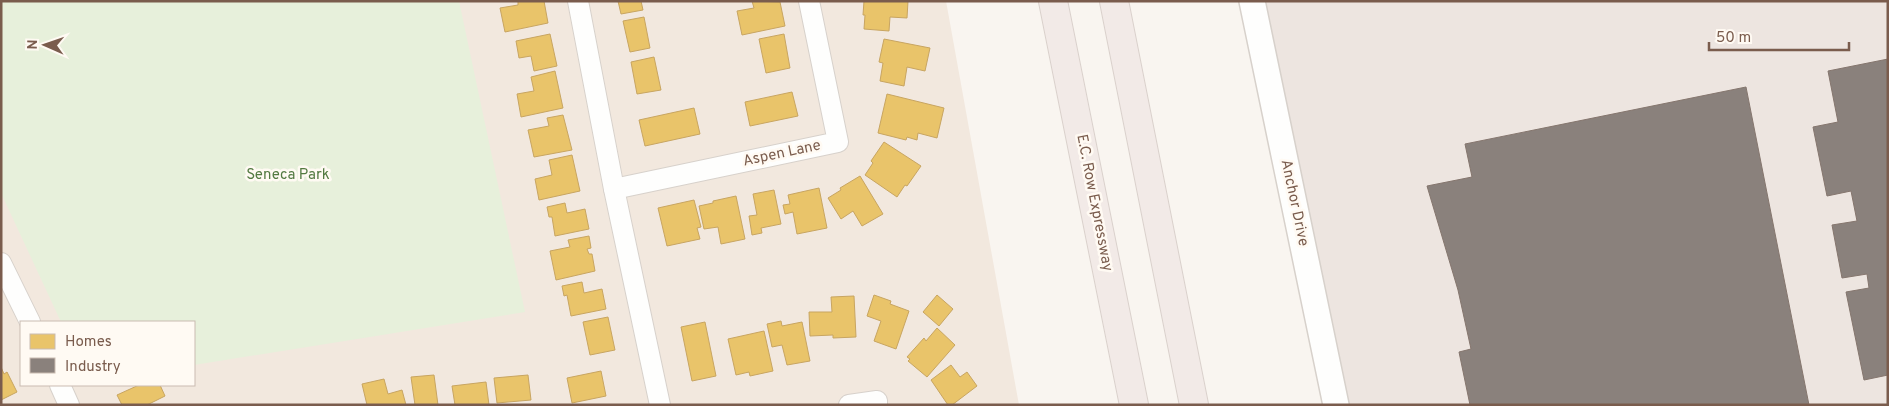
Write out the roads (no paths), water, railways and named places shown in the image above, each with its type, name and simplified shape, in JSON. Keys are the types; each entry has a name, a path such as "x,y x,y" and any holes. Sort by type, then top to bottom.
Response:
{"highway":[{"name":"E.C. Row Expressway","path":"1053,1 1134,405"},
{"path":"1114,1 1194,405"}],"street":[{"path":"578,1 614,189 660,405"},
{"name":"Aspen Lane","path":"614,189 838,142 809,1"},
{"name":"Anchor Drive","path":"1252,1 1336,405"},
{"path":"1,263 30,321"},
{"path":"60,386 69,405"},
{"path":"849,405 877,401 877,405"}],"park label":[{"name":"Seneca Park","path":"288,175"}]}
